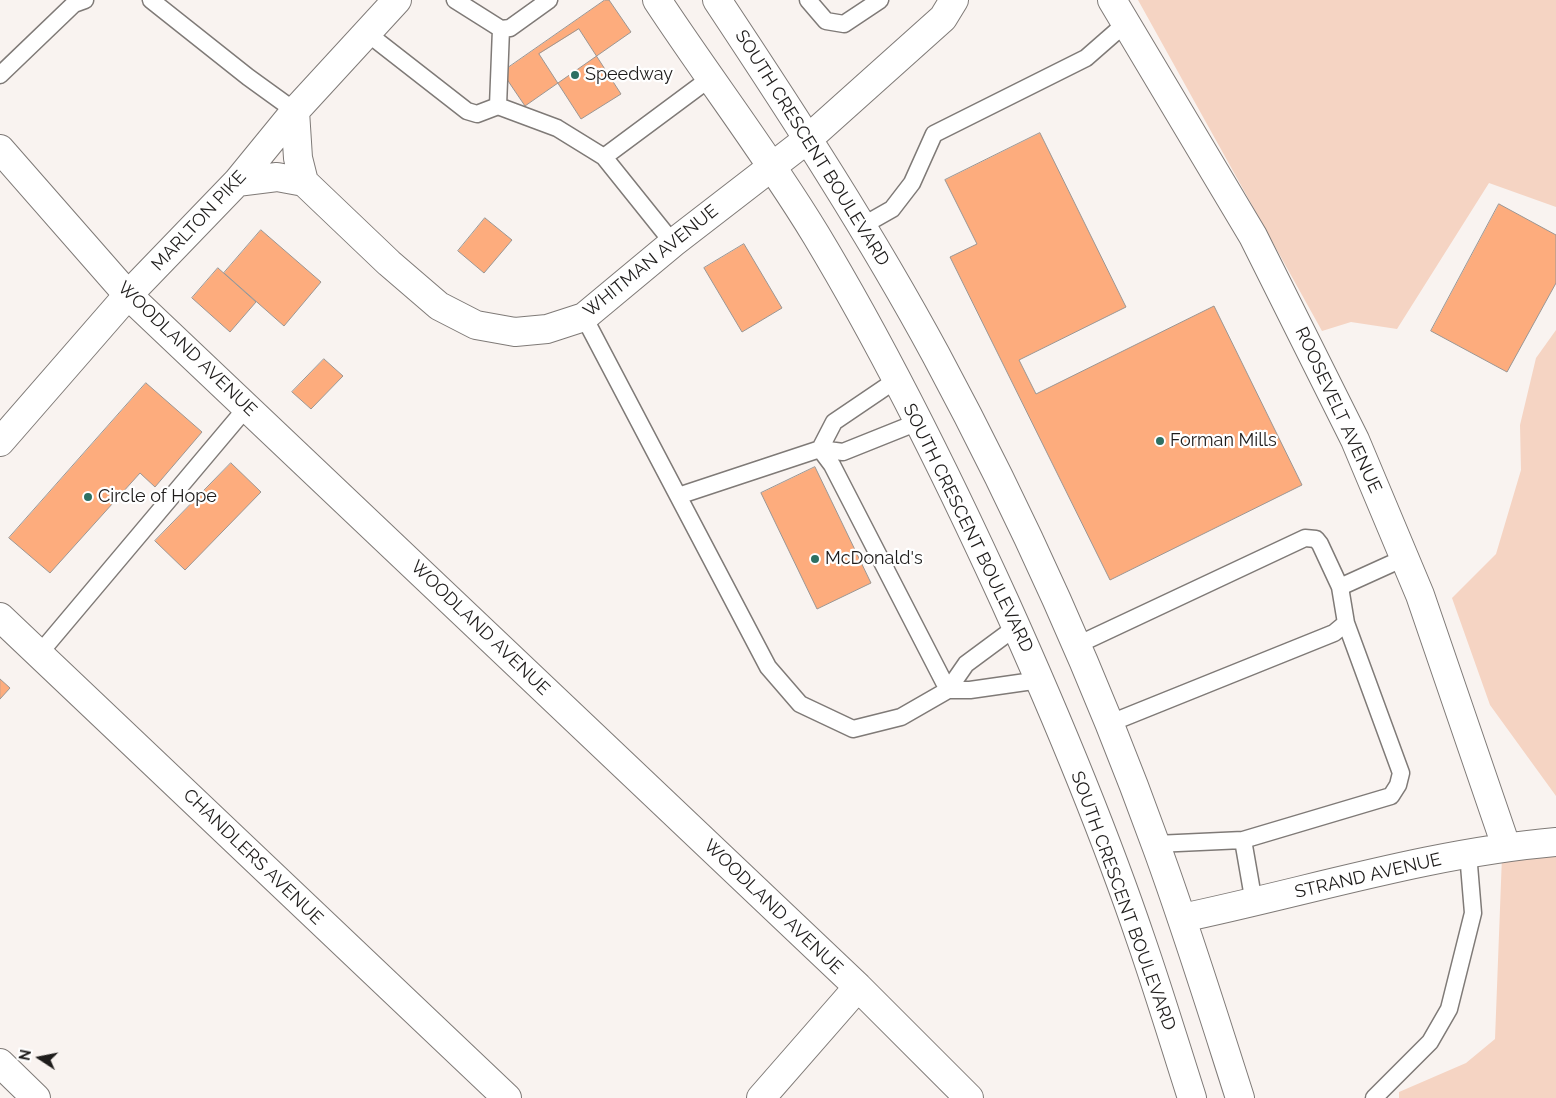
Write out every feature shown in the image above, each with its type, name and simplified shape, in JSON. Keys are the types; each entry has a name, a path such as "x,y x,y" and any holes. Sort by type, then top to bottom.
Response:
{"main road":[{"name":"MARLTON PIKE","path":"0,442 128,295 237,182 295,111 397,0"},
{"name":"SOUTH CRESCENT BOULEVARD","path":"657,0 709,79 772,165 817,236 896,380 951,487 1040,680 1103,837 1140,938 1192,1098"},
{"name":"SOUTH CRESCENT BOULEVARD","path":"718,0 809,138 862,226 936,356 985,450 1075,646 1156,844 1240,1098"},
{"name":"WHITMAN AVENUE","path":"304,182 389,263 439,306 476,325 515,332 546,330 584,316 673,243 809,138 943,18 954,0"},
{"name":"ROOSEVELT AVENUE","path":"1112,0 1253,236 1355,440 1420,595 1506,846"},
{"path":"237,182 277,177 304,182 298,158 295,111"},
{"name":"WOODLAND AVENUE","path":"0,149 128,295 858,987 969,1098"},
{"name":"CHANDLERS AVENUE","path":"0,617 507,1098"},
{"name":"STRAND AVENUE","path":"1182,918 1468,853 1506,846 1556,842"},
{"path":"762,1098 858,987"},
{"path":"0,1063 36,1098"}],"lane":[{"path":"0,75 74,4 85,0"},
{"path":"151,0 248,77 295,111"},
{"path":"466,3 501,29 510,28 549,0"},
{"path":"808,0 826,20 844,24 880,0"},
{"path":"862,226 892,209 912,183 934,134 1086,58 1126,23"},
{"path":"498,106 501,29"},
{"path":"367,33 467,111 477,114 498,106 557,128 604,156 673,243"},
{"path":"604,156 709,79"},
{"path":"584,316 768,667 800,704 853,730 901,717 948,690 966,664 1016,627"},
{"path":"820,449 834,422 896,380"},
{"path":"39,654 168,504 247,407"},
{"path":"678,496 820,449 843,452 918,422"},
{"path":"820,449 832,465 948,690"},
{"path":"1075,646 1305,538 1316,539 1320,544 1340,587 1346,623 1401,773 1398,785 1391,796 1243,840 1156,844"},
{"path":"1340,587 1404,558"},
{"path":"1108,724 1334,633 1346,623"},
{"path":"948,690 970,690 1040,680"},
{"path":"1243,840 1254,903"},
{"path":"1374,1098 1430,1042 1449,1009 1473,913 1468,853"}],"shaded area":[{"path":"1138,0 1556,0 1556,207 1489,183 1397,329 1351,322 1322,331"},
{"path":"1556,330 1556,796 1490,705 1452,598 1496,554 1521,470 1520,425 1536,358"},
{"path":"1502,856 1556,856 1556,1098 1399,1098 1399,1092 1466,1063 1495,1039"}],"building":[{"path":"605,0 609,0 631,32 525,106 502,72"},
{"path":"579,29 621,94 581,119 539,54"},
{"path":"1040,133 1126,307 1019,360 1036,394 1214,306 1302,485 1110,580 950,257 977,244 945,180"},
{"path":"1499,204 1556,235 1556,283 1507,372 1431,331"},
{"path":"485,218 512,240 484,273 458,251"},
{"path":"261,230 321,282 284,326 224,273"},
{"path":"744,244 782,308 742,332 704,268"},
{"path":"218,268 256,302 230,332 192,298"},
{"path":"324,359 343,376 311,409 292,392"},
{"path":"146,383 202,432 155,487 140,473 50,573 9,538"},
{"path":"231,463 261,492 185,570 155,541"},
{"path":"815,467 871,583 817,609 761,493"},
{"path":"0,679 10,688 0,699"}],"place":[{"name":"Speedway","path":"575,75"},
{"name":"Forman Mills","path":"1160,441"},
{"name":"Circle of Hope","path":"88,497"},
{"name":"McDonald's","path":"815,559"}]}
